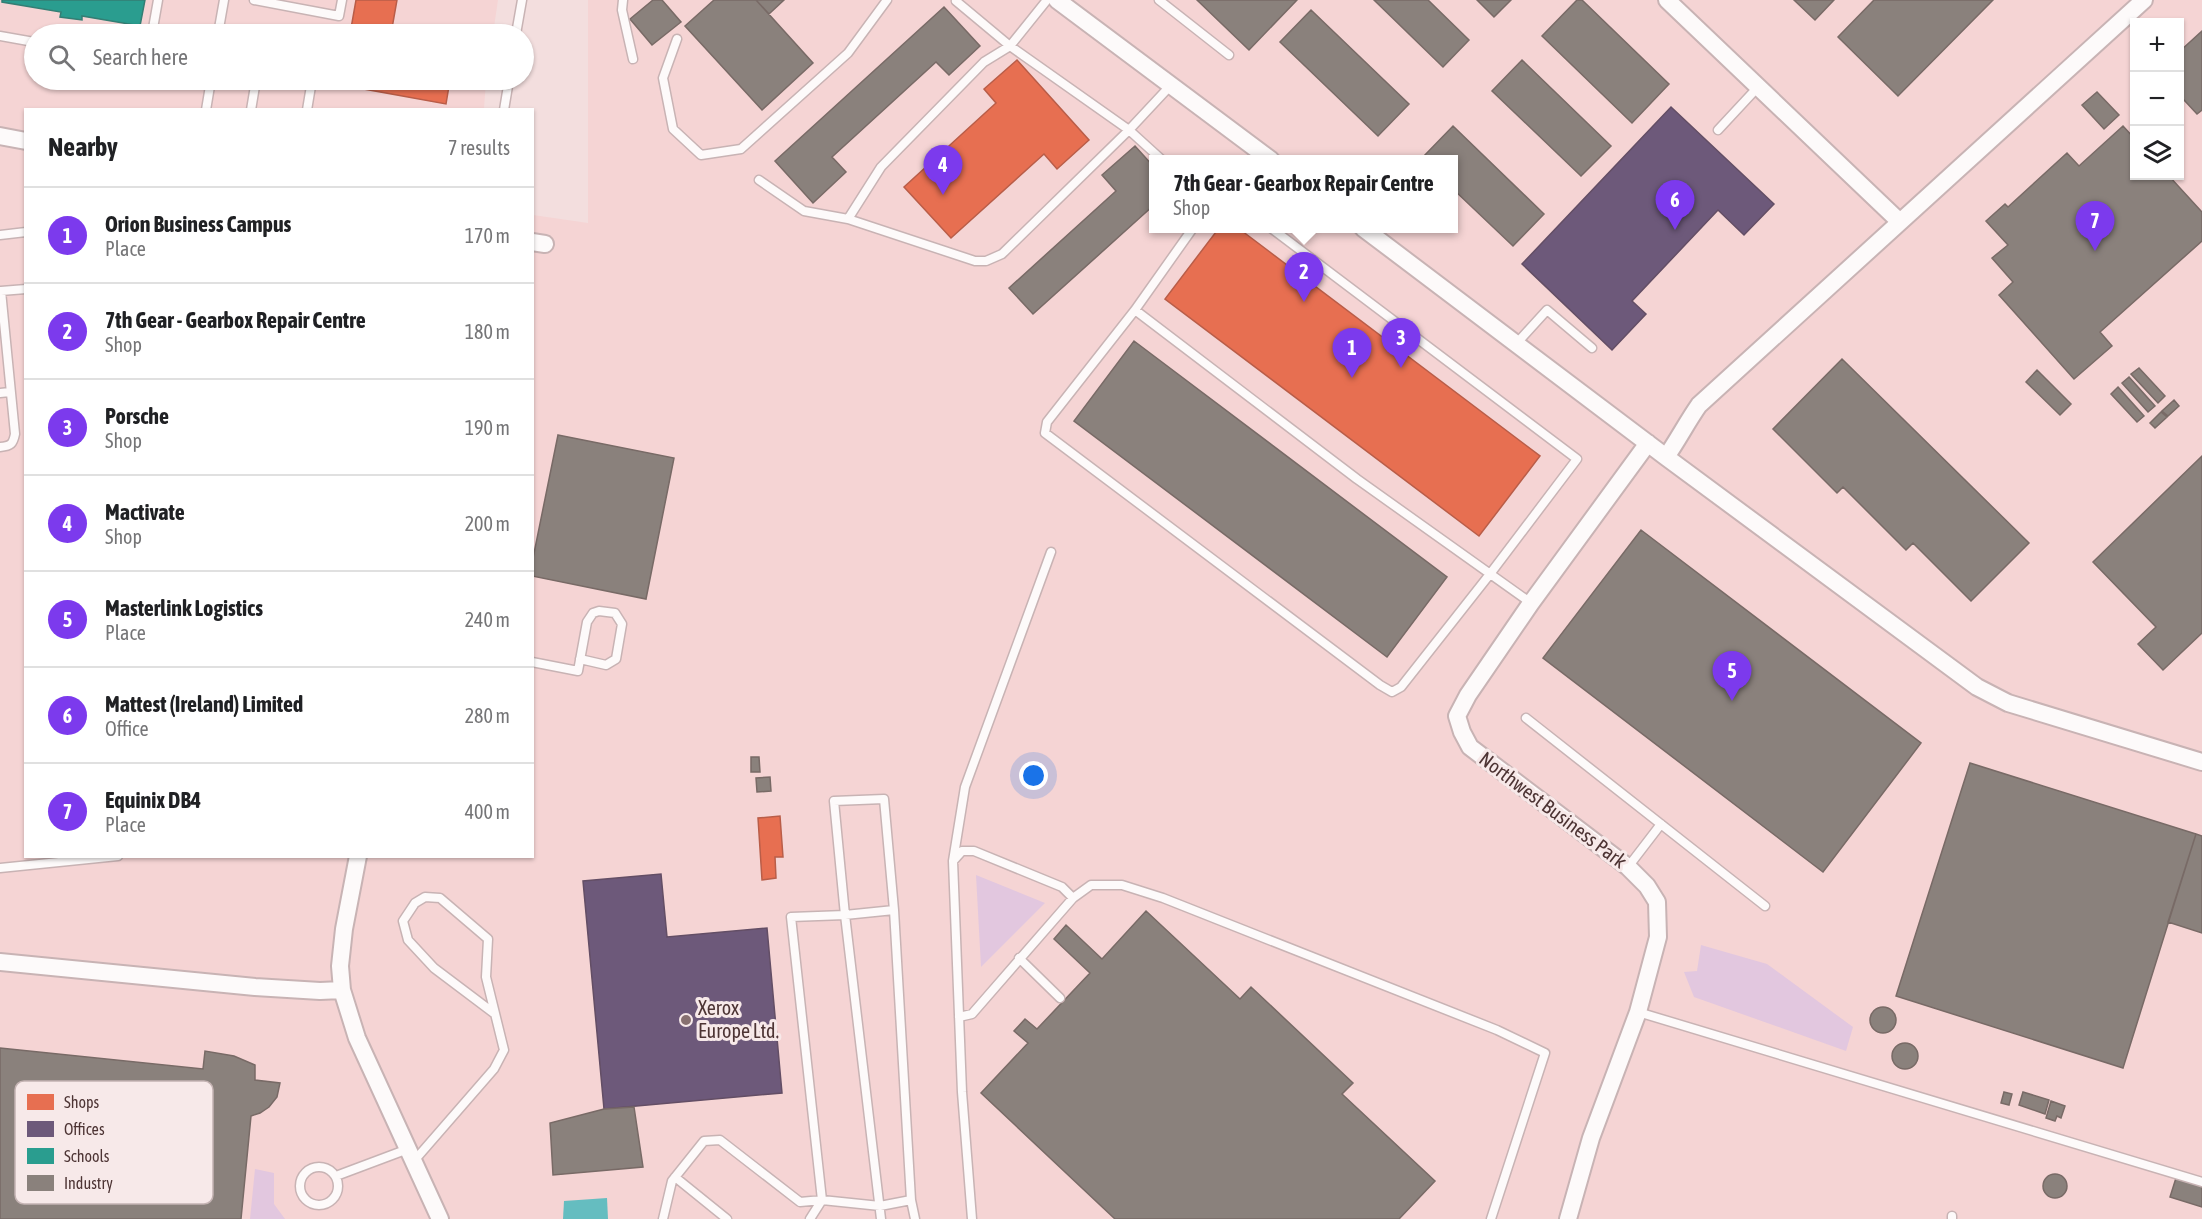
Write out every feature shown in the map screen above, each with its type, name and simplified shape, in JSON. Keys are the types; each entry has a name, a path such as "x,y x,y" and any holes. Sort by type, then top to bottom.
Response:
{"street":[{"path":"1057,0 1266,155"},
{"path":"1667,0 1900,222"},
{"path":"1666,457 1699,405 2144,0"},
{"path":"0,136 24,141"},
{"path":"1370,233 1666,457 1977,687 2008,702 2202,762"},
{"name":"Northwest Business Park","path":"1568,1219 1591,1138 1638,1012 1658,937 1658,902 1647,886 1628,867 1470,747 1457,716 1468,695 1531,603 1648,442"},
{"path":"358,858 341,957 342,990 357,1038 440,1219"},
{"path":"0,962 255,987 342,990"}],"lane":[{"path":"154,24 158,0"},
{"path":"220,24 224,0"},
{"path":"254,0 339,16 342,0"},
{"path":"518,24 522,0"},
{"path":"623,0 622,10 633,59"},
{"path":"677,39 663,78 673,129 700,155 741,149 848,53 887,0"},
{"path":"848,219 882,166 984,62 1010,46 1047,0"},
{"path":"1159,0 1229,55"},
{"path":"956,1 1010,46 1129,130 1157,155"},
{"path":"0,36 24,40"},
{"path":"759,180 804,211 848,219 975,261 986,261 1002,255 1129,130 1171,84"},
{"path":"1718,130 1758,87"},
{"path":"206,108 209,90"},
{"path":"251,108 254,90"},
{"path":"307,108 310,90"},
{"path":"504,108 507,90"},
{"path":"0,235 24,231"},
{"path":"1189,233 1135,310 1047,422 1045,433 1392,692 1401,687 1577,459 1278,233"},
{"path":"0,447 9,447 13,443 15,434 2,342 1,291 24,289"},
{"path":"1135,310 1357,479 1531,603"},
{"path":"1516,344 1547,310 1592,348"},
{"path":"0,393 10,392"},
{"path":"972,1219 962,1092 952,861 965,787 1051,552"},
{"path":"534,662 578,671 580,659 589,617 599,611 615,614 622,624 616,659 606,665 580,659"},
{"path":"1526,718 1765,906"},
{"path":"881,1219 845,915 834,801 884,799 894,910 911,1200 915,1219"},
{"path":"1628,867 1660,824"},
{"path":"952,861 962,851 974,851 1062,887 1073,898"},
{"path":"0,867 97,858"},
{"path":"959,1017 972,1014 1018,958 1073,898 1091,885 1122,885 1163,898 1497,1030 1545,1053 1491,1219"},
{"path":"336,1176 411,1155 494,1070 504,1050 486,977 488,939 440,898 425,897 415,903 403,921 408,940 434,968 495,1014"},
{"path":"810,1219 822,1200 791,917 894,910"},
{"path":"1018,958 1060,998"},
{"path":"1638,1012 2202,1182"},
{"path":"663,1219 672,1181 704,1141 720,1140 800,1202 822,1200 880,1206 911,1200"},
{"path":"315,1167 327,1168 336,1176 339,1188 334,1199 324,1205 311,1204 302,1196 299,1185 304,1173 315,1167"},
{"path":"675,1177 727,1219"}],"shaded area":[{"path":"0,0 498,0 494,24 24,24 24,90 485,90 484,108 24,108 24,858 534,858 534,215 588,223 588,0 2202,0 2202,1219 0,1219"},
{"path":"976,875 1045,903 981,967"},
{"path":"1701,945 1767,964 1853,1027 1846,1051 1694,997 1684,972 1697,971"},
{"path":"255,1169 274,1173 274,1204 285,1219 250,1219"}],"water":[{"path":"607,1198 608,1219 563,1219 564,1201"}],"building: Shops":[{"path":"356,0 397,0 393,24 352,24"},
{"path":"1017,60 1089,140 1057,169 1044,154 951,238 904,187 996,103 984,89"},
{"path":"369,90 448,90 446,104"},
{"path":"1215,233 1245,233 1540,456 1479,536 1165,299"},
{"path":"780,816 783,857 775,857 776,878 762,880 758,818"}],"building: Offices":[{"path":"1671,107 1774,204 1744,235 1718,210 1632,301 1646,314 1612,350 1522,264"},
{"name":"Xerox Europe Ltd.","path":"661,874 667,937 767,928 782,1093 604,1109 583,881"}],"building: Schools":[{"path":"2,0 145,0 140,24 82,16 82,20 60,17 61,12 2,2"}],"building: Industry":[{"path":"653,0 662,0 681,22 652,45 630,19"},
{"path":"714,0 756,0 813,63 762,110 685,26"},
{"path":"756,0 784,0 769,14"},
{"path":"1197,0 1297,0 1249,50"},
{"path":"1374,0 1428,0 1469,40 1443,67"},
{"path":"1477,0 1511,0 1494,17"},
{"path":"1577,0 1582,0 1669,84 1632,123 1542,36"},
{"path":"1794,0 1834,0 1815,20"},
{"path":"1874,0 1993,0 1898,96 1838,37"},
{"path":"944,7 980,46 949,75 936,62 832,157 846,172 813,203 775,161"},
{"path":"1311,10 1409,104 1378,136 1280,42"},
{"path":"2202,31 2202,110 2197,114 2184,100 2184,47"},
{"path":"1522,60 1611,146 1581,176 1492,91"},
{"path":"2097,92 2119,115 2104,129 2082,105"},
{"path":"1453,126 1544,214 1513,246 1458,194 1458,155 1425,155"},
{"path":"2123,126 2130,134 2130,180 2173,180 2202,212 2202,241 2100,332 2112,346 2074,379 1999,295 2013,282 1992,258 2008,245 1986,221 2005,204 2008,207 2067,153 2079,166"},
{"path":"1135,146 1149,161 1149,210 1033,314 1009,288 1116,191 1102,175"},
{"path":"1134,341 1447,577 1387,657 1074,421"},
{"path":"1842,359 2029,543 1971,601 1913,543 1906,550 1843,487 1837,493 1773,429"},
{"path":"2139,368 2165,396 2158,403 2131,374"},
{"path":"2037,370 2071,404 2060,415 2026,382"},
{"path":"2129,377 2155,406 2148,412 2122,383"},
{"path":"2118,387 2144,416 2137,422 2111,394"},
{"path":"2174,400 2179,406 2168,416 2162,411"},
{"path":"2161,412 2167,417 2155,428 2150,423"},
{"path":"558,435 674,458 646,599 534,576 534,553"},
{"path":"2202,456 2202,633 2163,670 2138,644 2156,627 2093,562"},
{"path":"1641,530 1921,743 1823,872 1543,658"},
{"path":"751,757 759,757 760,772 751,772"},
{"path":"1970,763 2196,834 2123,1068 1896,996"},
{"path":"770,777 771,791 757,792 756,778"},
{"path":"2196,834 2202,836 2202,933 2168,922"},
{"path":"1146,911 1240,999 1251,987 1353,1083 1342,1094 1435,1181 1399,1219 1115,1219 981,1093 1028,1043 1014,1031 1025,1019 1037,1029 1090,973 1054,939 1066,925 1102,959"},
{"path":"1883,1007 1892,1011 1896,1020 1892,1029 1883,1033 1874,1029 1870,1020 1874,1011"},
{"path":"1905,1043 1914,1047 1918,1056 1914,1065 1905,1069 1896,1065 1892,1056 1896,1047"},
{"path":"0,1048 203,1069 205,1051 234,1056 255,1065 255,1080 280,1083 277,1097 269,1107 251,1116 241,1219 0,1219"},
{"path":"2004,1092 2012,1094 2009,1105 2001,1103"},
{"path":"2023,1092 2049,1100 2045,1114 2019,1105"},
{"path":"2051,1101 2065,1106 2061,1118 2057,1116 2055,1121 2046,1118"},
{"path":"634,1107 643,1167 553,1175 550,1123 604,1109"},
{"path":"2055,1174 2060,1175 2066,1181 2066,1191 2060,1197 2055,1198 2050,1197 2044,1191 2043,1186 2044,1181 2050,1175"},
{"path":"2176,1178 2202,1186 2202,1207 2170,1197"}],"place":[{"name":"Mactivate","path":"943,195"},
{"name":"Mattest (Ireland) Limited","path":"1675,230"},
{"name":"Equinix DB4","path":"2095,251"},
{"name":"7th Gear - Gearbox Repair Centre","path":"1304,302"},
{"name":"Porsche","path":"1401,368"},
{"name":"Orion Business Campus","path":"1352,378"},
{"name":"Masterlink Logistics","path":"1732,701"},
{"name":"Xerox Europe Ltd.","path":"686,1020"}]}
